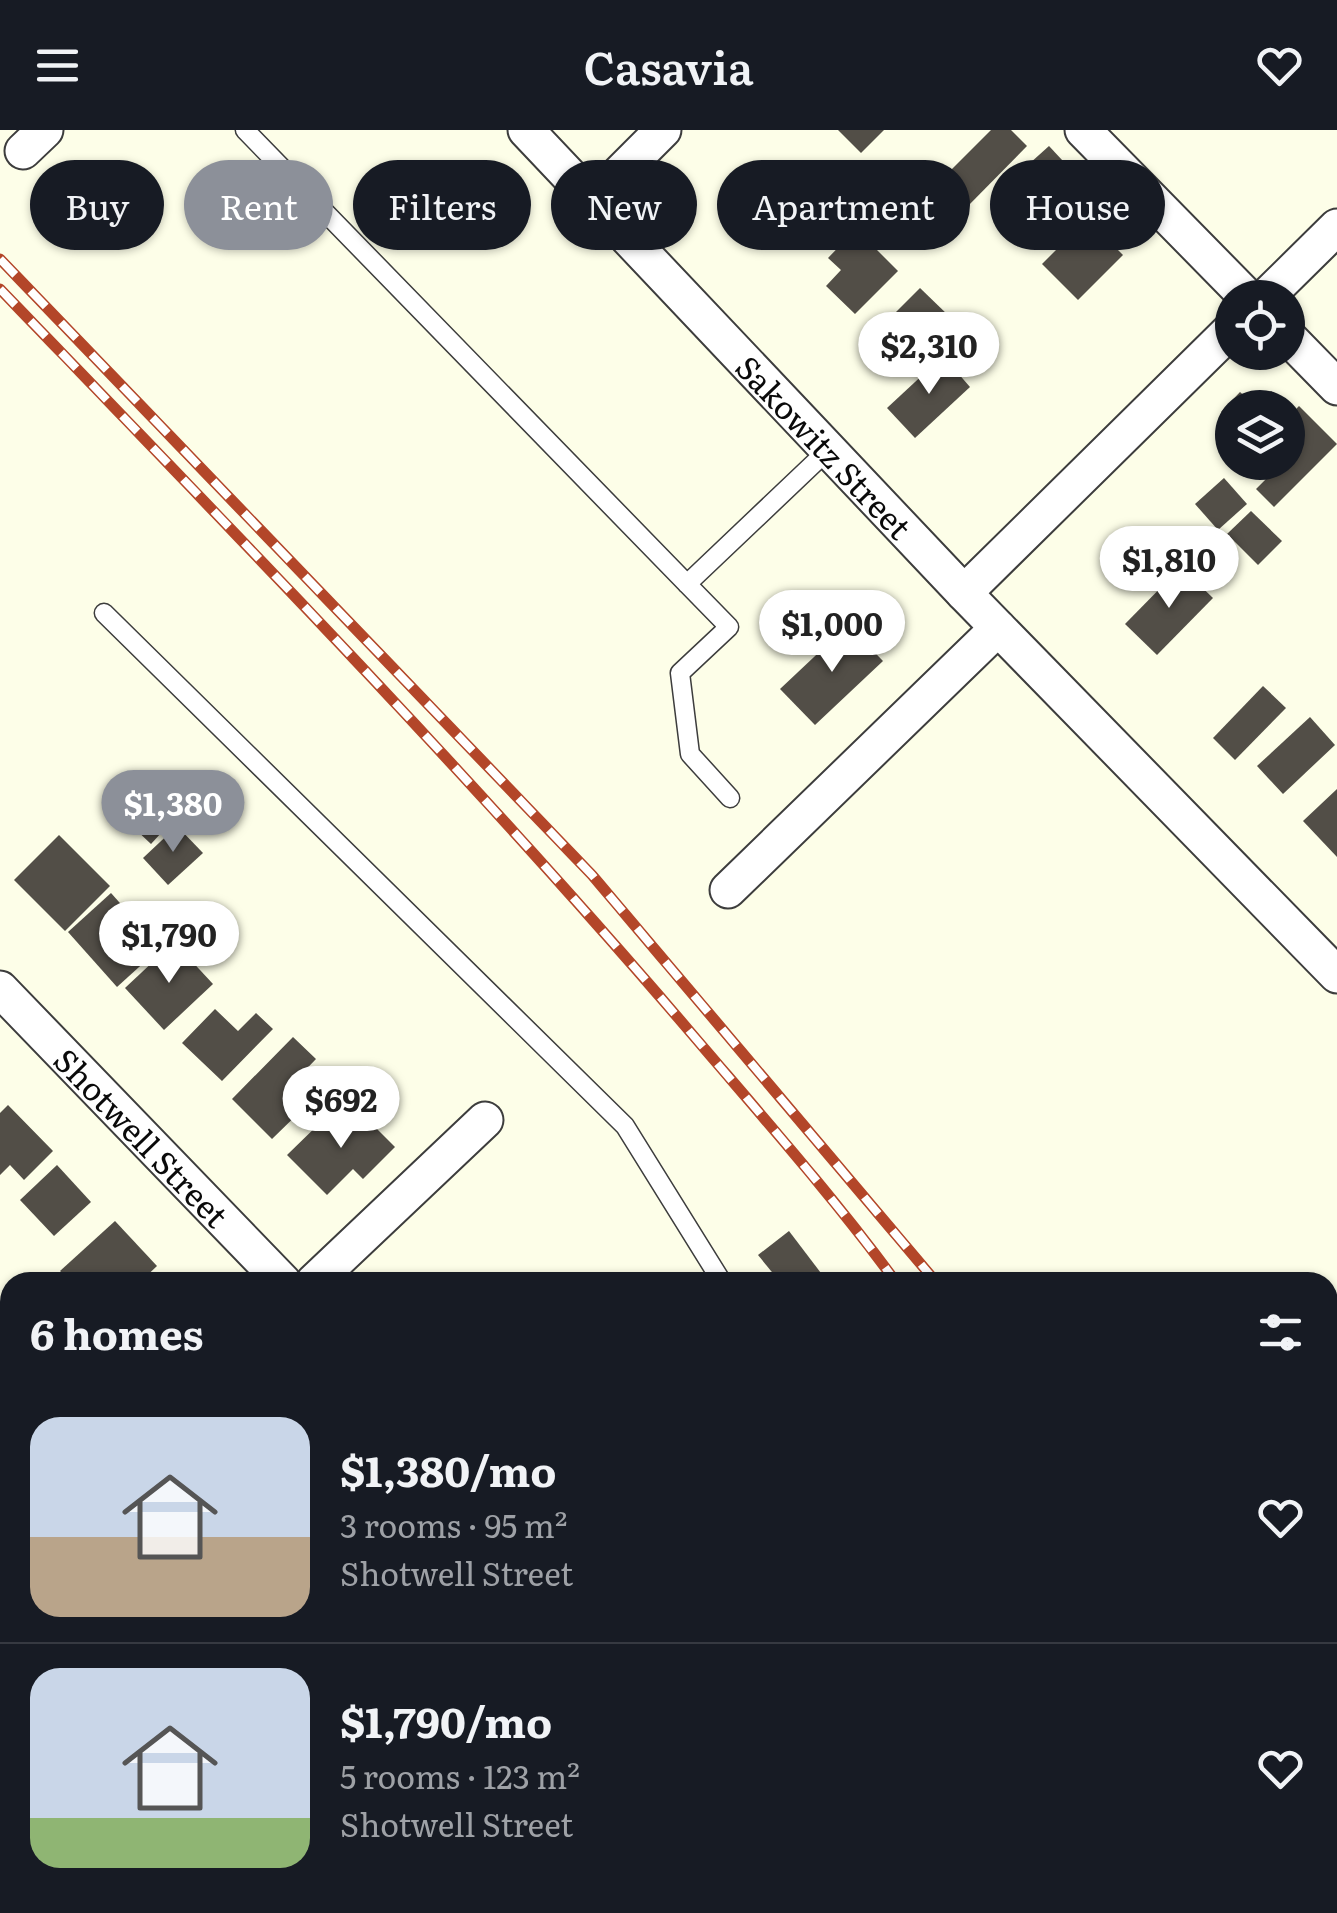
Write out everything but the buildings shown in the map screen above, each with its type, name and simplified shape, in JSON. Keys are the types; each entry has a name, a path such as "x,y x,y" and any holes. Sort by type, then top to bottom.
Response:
{"street":[{"name":"Sakowitz Street","path":"526,130 555,160"},
{"path":"633,160 663,130"},
{"path":"1083,130 1230,280"},
{"path":"1283,280 1337,227"},
{"name":"Sakowitz Street","path":"640,250 964,593 1337,975"},
{"path":"964,593 1215,346"},
{"path":"1305,354 1337,387"},
{"path":"728,890 998,628"},
{"name":"Shotwell Street","path":"0,989 273,1272"},
{"path":"325,1272 485,1120"}],"lane":[{"path":"245,130 730,626 680,673 690,754 730,798"},
{"path":"687,584 828,450"},
{"path":"104,613 625,1126 716,1272"}],"railway":[{"path":"0,259 592,875 928,1272"},
{"path":"0,289 515,833 763,1117 888,1272"}]}
